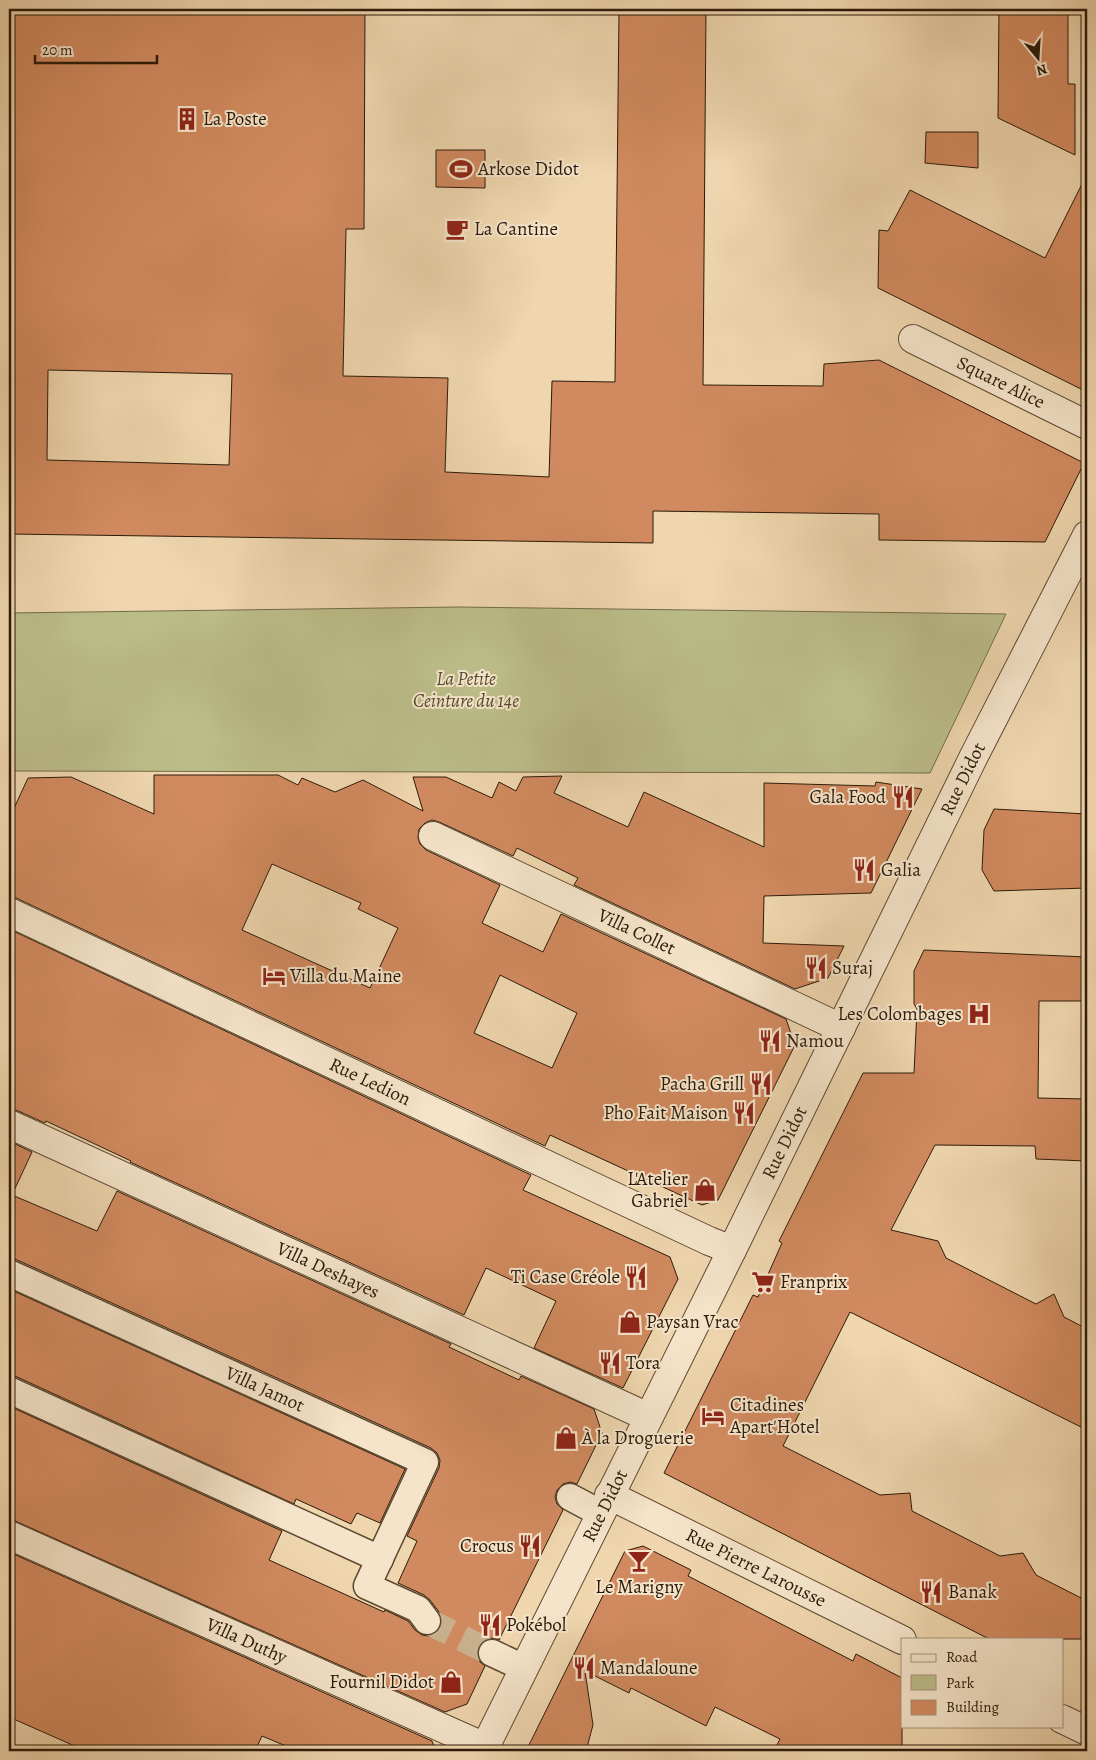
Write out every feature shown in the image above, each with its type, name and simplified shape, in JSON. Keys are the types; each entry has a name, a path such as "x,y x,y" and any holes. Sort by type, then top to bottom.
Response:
{"street":[{"name":"Square Alice","path":"913,339 1087,426"},
{"name":"Rue Didot","path":"484,1749 732,1250 973,758 1087,535"},
{"name":"Villa Collet","path":"433,836 841,1028"},
{"name":"Rue Ledion","path":"9,912 732,1250"},
{"name":"Villa Deshayes","path":"9,1124 648,1417"},
{"name":"Villa Jamot","path":"9,1273 425,1462 367,1586 418,1609 427,1621"},
{"path":"9,1390 380,1558"},
{"path":"570,1498 605,1504"},
{"name":"Rue Pierre Larousse","path":"605,1504 901,1640"},
{"name":"Villa Duthy","path":"9,1535 484,1749"},
{"path":"492,1653 524,1668"},
{"path":"1064,1720 1087,1731"}],"green space":[{"name":"La Petite Ceinture du 14e","path":"457,607 1006,614 930,773 9,771 9,613"}],"building":[{"path":"9,9 365,9 364,229 346,229 343,376 448,378 445,472 549,477 552,381 615,382 619,10 706,10 703,385 823,386 824,364 879,360 1084,463 1045,542 879,540 879,514 653,511 653,543 9,534","holes":["48,370 232,374 229,465 47,460"]},
{"path":"999,9 1068,9 1068,84 1075,84 1075,155 998,118"},
{"path":"926,132 978,132 978,168 925,163"},
{"name":"Arkose Didot","path":"436,150 485,150 485,188 436,187"},
{"path":"1087,174 1087,392 878,288 879,230 888,231 910,190 1045,258"},
{"path":"154,775 278,775 298,785 302,778 335,792 363,780 423,811 413,777 446,777 492,798 499,782 516,791 523,777 562,776 554,793 628,827 644,792 764,847 764,783 875,786 876,782 922,789 871,893 764,896 763,943 844,946 828,978 795,989 574,885 578,878 517,848 513,856 432,820 425,823 419,829 418,838 420,844 426,850 500,885 482,923 543,952 561,914 786,1019 795,1045 718,1200 702,1205 550,1135 545,1146 16,898 9,897 9,819 28,778 71,777 154,814","holes":["272,864 361,903 358,909 398,928 370,988 242,930","500,975 577,1013 552,1068 474,1033"]},
{"path":"994,809 1087,814 1087,888 994,891 982,870 984,830"},
{"path":"9,929 531,1175 523,1190 670,1257 678,1279 623,1388 534,1348 556,1301 486,1268 464,1315 130,1162 46,1121 45,1123 16,1110 9,1109"},
{"path":"924,950 1087,957 1087,1001 1039,1001 1038,1098 1087,1099 1087,1161 1036,1159 1035,1146 935,1145 891,1230 938,1241 946,1258 1036,1304 1054,1294 1064,1317 1087,1329 1087,1430 850,1312 783,1446 880,1495 910,1493 912,1511 1000,1556 1023,1553 1036,1575 1087,1601 1087,1639 987,1638 664,1473 753,1295 758,1297 782,1243 779,1241 863,1073 914,1073 917,1009 914,1004 914,971"},
{"path":"9,1141 32,1152 12,1195 97,1231 117,1191 451,1344 449,1347 519,1380 521,1376 594,1409 602,1433 577,1484 570,1482 563,1484 557,1490 555,1497 557,1504 563,1510 499,1640 490,1638 484,1640 479,1646 477,1655 480,1662 485,1666 467,1704 445,1712 15,1521 9,1520 9,1406 282,1531 269,1560 408,1621 422,1635 429,1636 436,1633 441,1626 442,1619 430,1600 424,1595 398,1583 417,1541 407,1536 439,1468 440,1460 437,1453 431,1448 15,1259 9,1258"},
{"path":"9,1289 405,1469 380,1523 357,1513 351,1524 296,1499 294,1504 15,1376 9,1375"},
{"path":"643,1546 691,1570 688,1576 853,1661 856,1654 901,1677 902,1751 774,1751 780,1739 715,1707 706,1726 631,1688 629,1693 585,1671 593,1725 586,1751 526,1751 625,1551"},
{"path":"9,1552 432,1741 436,1751 298,1751 262,1736 255,1751 86,1751 9,1717"}],"tunnel":[{"path":"427,1621 492,1653"}],"place":[{"name":"La Poste","path":"187,119"},
{"name":"Arkose Didot","path":"461,169"},
{"name":"La Cantine","path":"457,229"},
{"name":"Gala Food","path":"903,797"},
{"name":"Galia","path":"864,870"},
{"name":"Suraj","path":"816,968"},
{"name":"Villa du Maine","path":"274,976"},
{"name":"Les Colombages","path":"979,1014"},
{"name":"Namou","path":"770,1041"},
{"name":"Pacha Grill","path":"761,1084"},
{"name":"Pho Fait Maison","path":"744,1113"},
{"name":"L'Atelier Gabriel","path":"705,1190"},
{"name":"Ti Case Créole","path":"636,1277"},
{"name":"Franprix","path":"763,1282"},
{"name":"Paysan Vrac","path":"630,1322"},
{"name":"Tora","path":"610,1363"},
{"name":"Citadines Apart'Hotel","path":"713,1416"},
{"name":"À la Droguerie","path":"566,1438"},
{"name":"Crocus","path":"530,1546"},
{"name":"Le Marigny","path":"639,1561"},
{"name":"Banak","path":"931,1592"},
{"name":"Pokébol","path":"490,1625"},
{"name":"Mandaloune","path":"584,1668"},
{"name":"Fournil Didot","path":"451,1682"}]}
